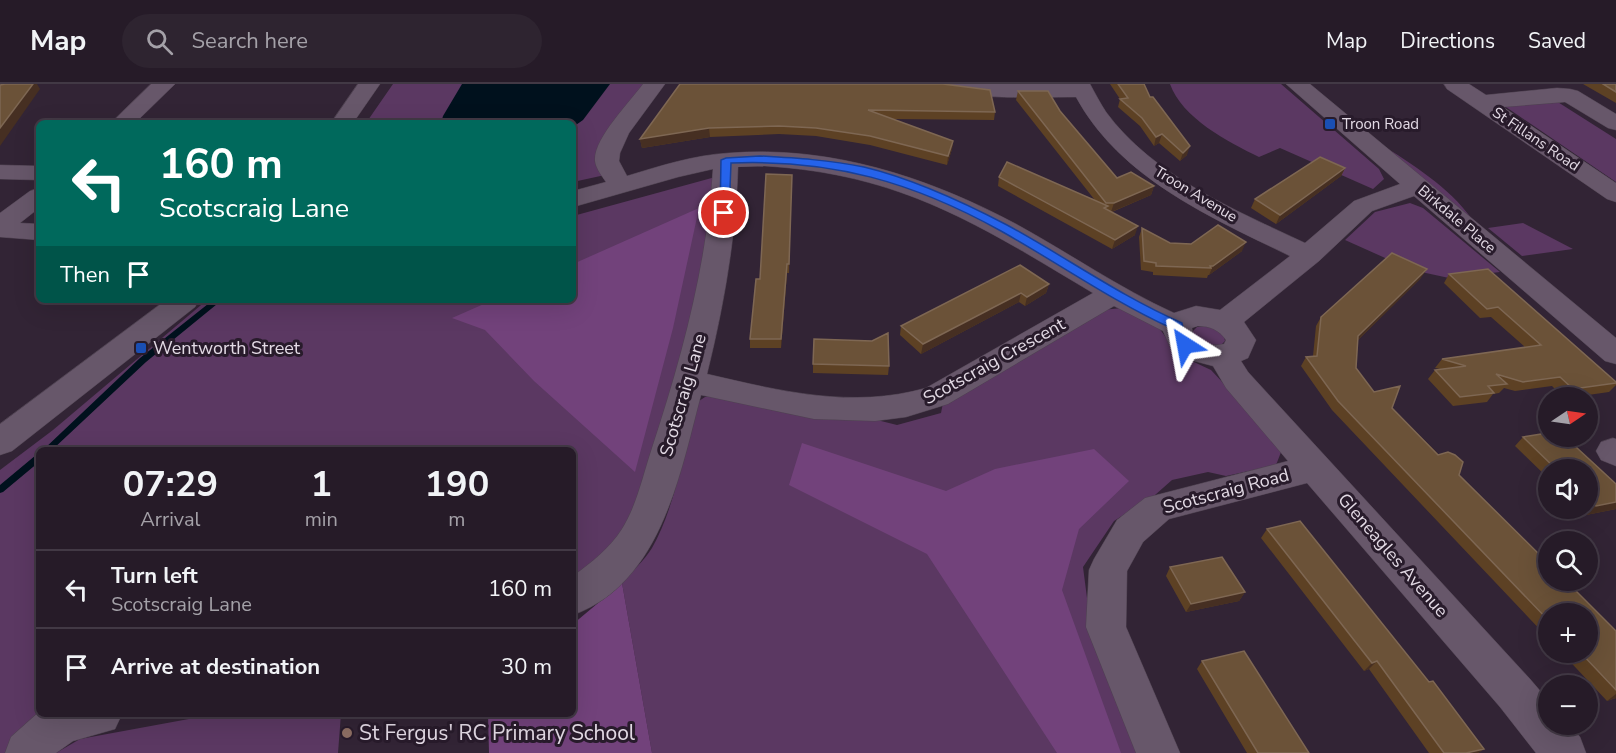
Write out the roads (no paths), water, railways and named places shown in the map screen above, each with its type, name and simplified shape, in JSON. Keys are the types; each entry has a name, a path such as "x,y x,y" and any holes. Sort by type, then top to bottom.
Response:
{"street":[{"path":"125,120 164,84"},
{"path":"344,120 369,84"},
{"path":"622,186 607,162 609,150 615,138 654,84"},
{"path":"942,84 987,90 1081,88"},
{"name":"Birkdale Place","path":"1297,84 1616,354"},
{"name":"St Fillans Road","path":"1455,84 1616,194"},
{"name":"Troon Avenue","path":"1081,88 1097,114 1118,139 1166,178 1203,202 1309,255"},
{"path":"1482,102 1557,95 1570,96 1616,123"},
{"path":"576,198 688,167 726,160 814,162 864,170 913,186 958,205 1005,229 1143,311 1177,326 1179,339 1202,355 1223,339 1363,206 1393,194 1420,187"},
{"name":"Scotscraig Lane","path":"576,596 590,586 628,550 650,506 691,381 720,246 726,160"},
{"path":"0,172 36,173"},
{"path":"0,227 36,198"},
{"path":"0,227 36,232"},
{"name":"Scotscraig Crescent","path":"691,381 783,403 839,411 874,411 911,405 937,396 1115,293"},
{"path":"0,442 181,303"},
{"name":"Gleneagles Avenue","path":"1223,339 1237,380 1515,693 1564,753"},
{"name":"Scotscraig Road","path":"1158,753 1106,627 1108,570 1130,531 1158,508 1316,467"},
{"path":"27,753 42,734 71,719 83,717"}],"water":[{"path":"462,84 610,84 583,120 576,125 576,120 442,120"}],"waterway":[{"path":"50,447 143,360 214,303"},
{"path":"0,490 36,460"}],"place":[{"name":"Troon Road","path":"1330,124"},
{"name":"Wentworth Street","path":"141,348"},
{"name":"St Fergus' RC Primary School","path":"347,733"}]}
